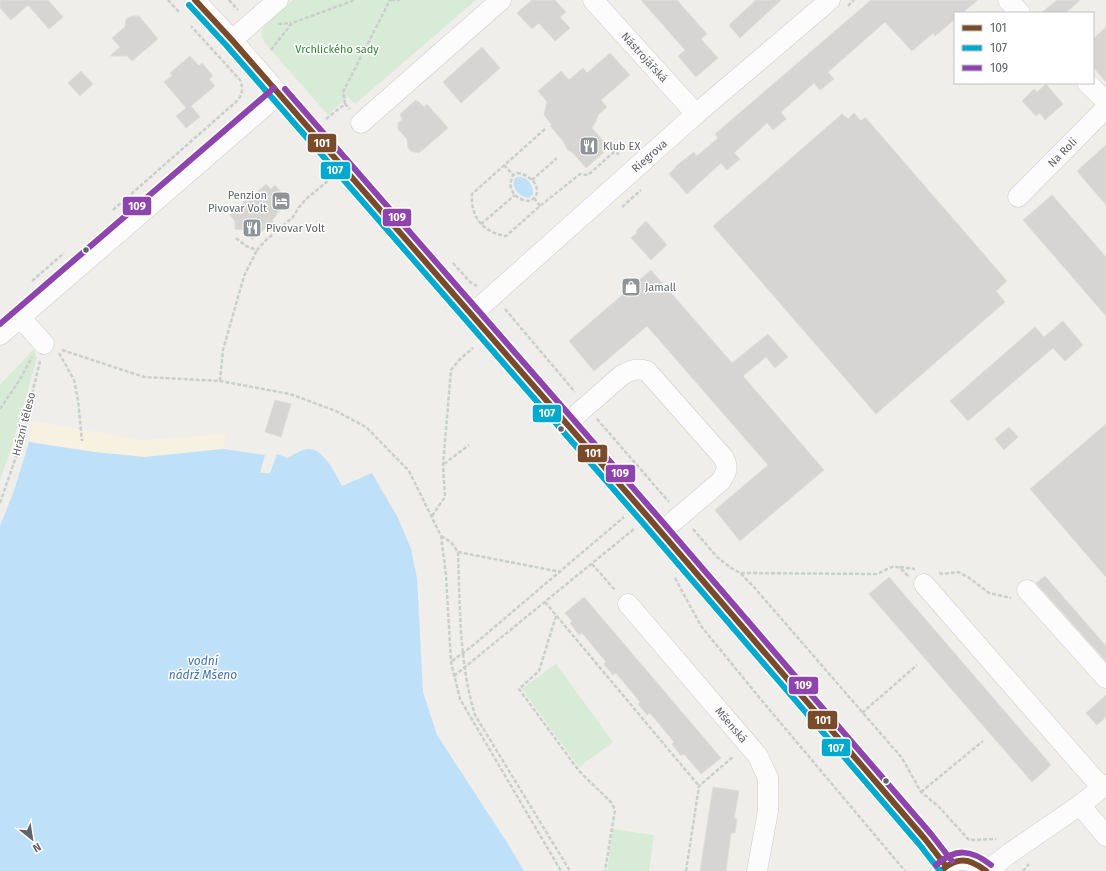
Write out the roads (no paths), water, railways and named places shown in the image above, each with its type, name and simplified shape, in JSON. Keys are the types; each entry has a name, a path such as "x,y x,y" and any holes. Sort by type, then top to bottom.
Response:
{"street":[{"path":"195,0 280,94 566,424 662,532 915,828 944,868 955,862 965,860 977,863 987,871 1010,853 1104,787 923,576"},
{"path":"232,40 278,0"},
{"path":"362,122 501,0"},
{"name":"Nástrojářská","path":"592,0 696,114"},
{"name":"Riegrova","path":"471,315 696,114 830,0"},
{"path":"1008,0 1019,12"},
{"path":"1088,84 1106,101"},
{"path":"0,335 280,94"},
{"name":"Na Roli","path":"1018,197 1106,108"},
{"path":"20,317 47,349"},
{"path":"566,424 630,370 639,369 647,371 723,457 727,464 726,472 721,481 662,532"},
{"path":"1027,590 1106,678"},
{"name":"Mšenská","path":"628,604 758,756 768,778 768,810 757,871"},
{"path":"1080,805 1106,836"}],"water":[{"path":"515,178 525,178 531,185 533,194 529,198 519,194 515,188"},
{"name":"vodní nádrž Mšeno","path":"29,442 94,452 145,457 223,449 265,455 260,473 270,473 277,454 288,458 300,451 308,449 319,452 324,457 333,469 342,486 372,473 398,518 411,549 417,578 423,692 437,735 524,871 0,871 0,526 14,491"}],"place":[{"name":"Klub EX","path":"589,146"},
{"name":"Penzion Pivovar Volt","path":"281,201"},
{"name":"Pivovar Volt","path":"252,228"},
{"name":"Jamall","path":"631,287"}],"park label":[{"name":"Vrchlického sady","path":"337,49"}]}
